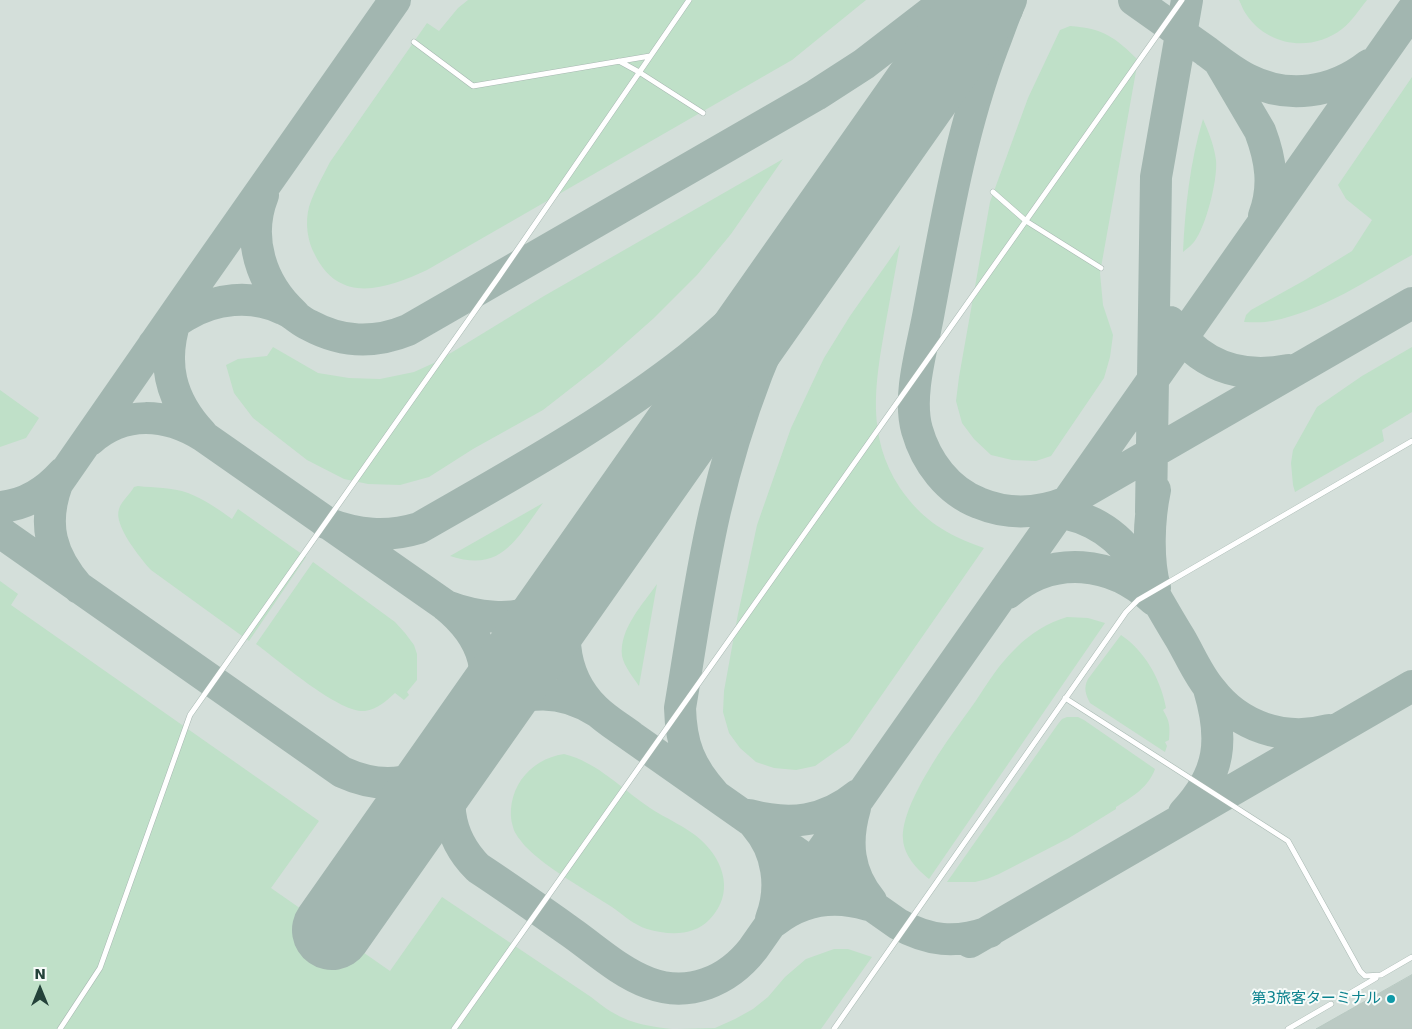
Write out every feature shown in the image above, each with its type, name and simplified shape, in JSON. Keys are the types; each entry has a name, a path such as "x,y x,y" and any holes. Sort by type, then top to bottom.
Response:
{"lane":[{"path":"60,1029 100,968 190,715 498,278 690,0"},
{"path":"454,1029 1182,0"},
{"path":"414,42 473,86 650,56"},
{"path":"618,61 703,112"},
{"path":"993,192 1026,221 1101,268"},
{"path":"834,1029 1126,612 1138,600 1412,441"},
{"path":"1065,698 1288,841 1360,971 1365,976 1381,975"},
{"path":"1342,998 1412,957"},
{"path":"1288,1029 1331,1004"}],"shaded area":[{"path":"0,0 1412,0 1412,1029 0,1029"}],"green space":[{"path":"468,0 866,0 792,60 427,270 396,283 380,287 351,287 337,281 325,271 312,250 309,238 308,213 316,189 330,162 427,23 439,31 458,8"},
{"path":"1239,0 1367,0 1342,29 1330,37 1304,43 1277,39 1266,33 1255,25 1246,14"},
{"path":"1070,26 1091,29 1116,40 1138,60 1100,273 1103,305 1113,335 1110,357 1104,378 1051,456 1036,461 1012,460 991,455 974,439 962,423 956,401 959,377 990,202 1028,98 1060,30"},
{"path":"1412,77 1412,255 1344,294 1309,310 1272,321 1244,322 1246,315 1251,310 1352,251 1372,220 1346,199 1338,185"},
{"path":"1203,119 1211,139 1216,160 1215,179 1203,226 1194,242 1183,252 1189,185 1198,135"},
{"path":"783,159 731,234 697,275 654,318 602,364 543,410 473,449 429,477 400,485 368,484 344,479 307,460 253,418 234,393 226,365 238,359 267,356 273,347 318,373 349,378 380,379 414,372 436,362 544,296"},
{"path":"900,245 881,348 876,389 878,429 882,449 889,468 900,488 927,518 958,538 984,548 849,742 815,766 796,770 774,768 756,762 740,748 729,733 723,712 724,691 738,614 757,525 791,428 824,358 850,316"},
{"path":"1412,347 1412,412 1382,430 1384,441 1295,492 1291,463 1293,450 1317,407 1362,376"},
{"path":"0,390 39,418 26,438 0,447"},
{"path":"134,487 188,493 205,501 232,519 238,509 306,557 249,641 151,570 135,550 120,524 118,516 122,504"},
{"path":"543,503 515,540 495,556 483,560 468,560 450,556"},
{"path":"313,562 395,622 414,645 417,654 417,680 407,692 409,695 404,700 395,693 374,708 365,711 354,710 309,685 256,644"},
{"path":"0,581 18,594 11,605 319,821 271,888 390,971 442,897 610,1011 628,1020 648,1026 672,1029 0,1029"},
{"path":"657,584 639,686 625,664 622,656 622,646 624,636 633,617"},
{"path":"1067,617 1088,618 1105,623 929,879 909,856 903,839 910,806 919,787 942,749 1010,654 1033,633 1046,625"},
{"path":"1121,635 1137,649 1151,667 1164,697 1166,708 1163,710 1169,728 1169,740 1165,742 1167,746 1165,752 1090,703 1087,697 1086,682"},
{"path":"1067,717 1078,717 1084,720 1155,769 1148,782 1128,800 1116,807 1116,809 1069,838 999,874 975,882 947,882 1058,724"},
{"path":"564,754 587,763 609,777 650,808 695,835 709,849 721,868 724,878 724,889 717,909 703,925 688,932 680,933 655,931 642,927 555,870 525,846 515,832 512,821 511,809 515,791 525,775 535,766 551,757"},
{"path":"834,949 848,949 872,957 821,1029 677,1029 715,1028 735,1019 753,1009 768,997 785,977 806,959"}],"building":[{"name":"第3旅客ターミナル","path":"1412,975 1412,1029 1316,1029 1346,1012"}],"taxiway":[{"path":"79,588 62,564 52,539 50,513 57,484 395,0"},
{"path":"154,344 172,325 185,316 208,305 233,300 259,301 271,304 321,331 346,338 383,338 408,330 816,95 864,64 947,0"},
{"path":"979,8 987,0"},
{"path":"1011,0 982,78 963,143 948,210 915,386 914,416 921,442 932,464 948,483 958,491 979,503 1001,510 1034,511 1067,502 1412,303"},
{"path":"1134,0 1231,70 1263,86 1278,90 1310,90 1341,82 1369,65"},
{"path":"1151,512 1156,177 1187,0"},
{"path":"457,753 450,784 450,814 459,842 478,868 639,979 664,987 679,989 707,984 732,970 753,949 1412,11"},
{"path":"1220,63 1260,131 1267,152 1270,173 1270,195 1264,216"},
{"path":"263,195 258,211 256,228 260,259 265,275 273,289 294,314"},
{"path":"326,523 372,534 395,533 419,528 591,427 657,382 710,341 750,304 841,204"},
{"path":"714,794 688,755 682,733 680,708 705,560 723,477 744,410 783,313 815,251"},
{"path":"176,318 169,350 171,380 182,408 202,434"},
{"path":"1170,322 1193,349 1221,366 1253,373 1289,370"},
{"path":"90,440 103,430 131,419 160,419 189,428 445,605 470,631 483,659 486,674 485,690 475,725"},
{"path":"0,507 18,504 35,496 50,486 63,473"},
{"path":"1155,490 1151,513 1150,539 1152,577 1155,588"},
{"path":"1039,512 1067,514 1093,523 1105,530 1125,548 1134,559 1202,678 1222,703 1235,714 1249,722 1280,732 1296,734 1329,730"},
{"path":"0,532 342,772 373,782 402,782 430,772 444,764 457,753"},
{"path":"1008,593 1025,581 1044,572 1082,567 1101,570 1120,577 1138,587 1154,600"},
{"path":"579,578 567,612 565,646 568,664 574,680 583,695 599,713 898,924 909,930 942,939 965,938 989,932"},
{"path":"446,606 469,613 494,617 519,616 531,613 547,605 579,578"},
{"path":"970,942 1412,686"},
{"path":"1184,813 1206,784 1216,755 1217,724 1209,689"},
{"path":"475,725 489,713 504,704 534,695 566,698 582,703 598,712"},
{"path":"749,815 793,821 806,819 833,811 858,795"},
{"path":"855,808 850,833 851,857 857,879 871,901"},
{"path":"756,826 769,847 774,858 776,870 777,895 771,919"},
{"path":"775,921 797,908 820,901 843,900 868,905"}],"runway":[{"path":"332,930 985,0"}],"place":[{"name":"第3旅客ターミナル","path":"1391,999"}]}
